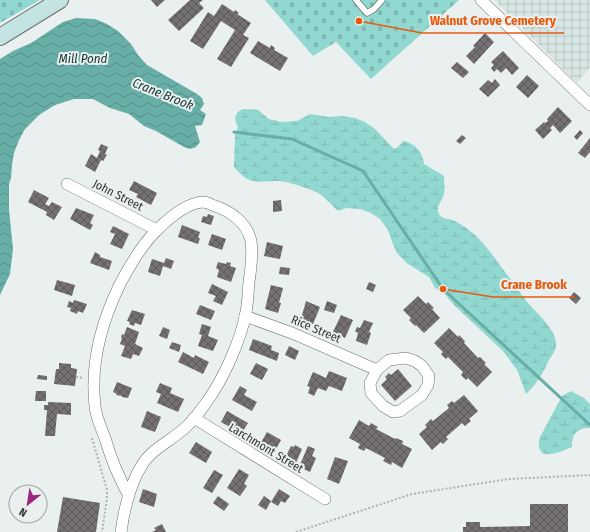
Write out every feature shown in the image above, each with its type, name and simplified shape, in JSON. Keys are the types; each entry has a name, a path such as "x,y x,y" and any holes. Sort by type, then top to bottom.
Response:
{"main road":[{"path":"0,37 60,0"}],"street":[{"path":"481,0 590,105"},
{"name":"John Street","path":"67,184 157,230"},
{"path":"121,532 129,496 138,473 148,457 187,427 206,403 220,381 240,334 245,316 252,261 250,240 244,226 235,216 220,207 203,202 191,205 177,213 157,230 142,247 112,302 101,330 95,357 95,408 116,472 129,496"},
{"name":"Rice Street","path":"245,316 292,333 376,370"},
{"path":"406,358 415,361 422,366 429,376 428,385 422,395 416,400 400,411 393,412 382,406 371,393 370,383 376,370 389,360 406,358"},
{"name":"Larchmont Street","path":"194,418 325,499"}],"lane":[{"path":"356,0 367,13 374,9 382,0"}],"path":[{"path":"76,377 83,378"},
{"path":"91,435 107,490 102,532"},
{"path":"296,532 412,494 509,479 590,475"}],"shaded area":[{"path":"494,0 590,0 590,67 577,83"}],"green space":[{"path":"0,0 40,0 0,23"},
{"path":"265,0 459,0 371,79 336,42 313,56"},
{"path":"243,109 258,110 269,119 282,122 297,121 310,114 329,117 341,116 355,118 365,122 375,129 394,149 403,141 415,146 422,156 424,164 444,176 444,194 438,209 440,216 453,220 477,237 518,288 521,295 552,331 555,339 555,350 539,378 530,390 526,394 517,370 504,352 454,305 443,292 435,288 429,277 408,264 397,253 388,230 380,219 371,213 360,209 346,208 338,211 321,195 300,186 279,181 252,181 239,173 234,167 235,136 238,126 235,118 238,112"},
{"path":"571,391 584,398 590,404 590,428 579,430 574,435 572,447 555,453 545,454 541,452 539,447 539,439 562,396"}],"water":[{"name":"Mill Pond","path":"76,18 95,19 107,24 118,31 131,44 147,65 202,98 204,104 200,110 206,114 202,125 195,126 200,142 196,147 190,149 184,147 144,126 129,114 110,108 93,99 74,99 55,105 39,115 25,129 14,153 9,184 9,210 13,249 10,274 0,295 0,59 31,43 63,22"}],"building":[{"path":"151,0 165,0 157,7"},
{"path":"190,0 203,0 199,3 204,8 179,31 168,20"},
{"path":"222,4 234,12 235,10 239,13 237,14 251,23 243,35 249,38 231,67 217,59 235,30 221,21 203,49 190,41 208,12 214,16"},
{"path":"485,33 494,42 474,64 466,56 475,47 473,46"},
{"path":"258,41 270,48 271,45 275,48 274,50 288,58 280,71 250,53"},
{"path":"503,51 519,68 512,75 506,68 501,73 497,69 494,72 491,68 494,65 491,62"},
{"path":"457,62 469,72 463,78 451,68"},
{"path":"527,75 539,86 528,98 516,87"},
{"path":"495,79 500,85 488,97 479,89 488,80 492,83"},
{"path":"558,107 572,121 560,133 553,125 550,128 552,130 543,139 535,130 544,122 545,123 548,121 547,119"},
{"path":"580,130 583,133 577,140 574,137"},
{"path":"462,135 466,138 460,144 456,141"},
{"path":"590,138 590,152 585,158 578,153"},
{"path":"101,144 108,147 105,154 107,155 103,161 101,160 95,172 85,166 91,154 97,158 100,151 98,150"},
{"path":"134,181 157,193 151,205 136,197 138,194 129,190"},
{"path":"34,190 49,198 45,204 49,206 52,202 62,207 54,220 46,215 47,212 28,202"},
{"path":"281,200 282,211 273,212 273,201"},
{"path":"76,208 94,215 90,223 93,225 90,230 70,219"},
{"path":"208,214 214,216 211,225 201,222 203,216 207,217"},
{"path":"182,225 200,232 198,244 178,237"},
{"path":"113,226 129,234 122,249 110,244 115,234 110,232"},
{"path":"212,234 226,239 222,250 208,245"},
{"path":"267,242 283,246 280,259 264,256"},
{"path":"95,252 100,255 100,257 112,261 109,270 90,263"},
{"path":"166,258 174,261 171,269 163,266 160,276 148,272 152,259 164,263"},
{"path":"218,262 226,264 227,262 231,263 230,266 236,268 231,282 217,277 219,270 216,268"},
{"path":"280,267 290,268 289,275 279,274"},
{"path":"57,280 75,285 72,296 54,290"},
{"path":"369,282 376,285 373,292 366,289"},
{"path":"212,284 228,292 222,305 213,301 216,296 208,293"},
{"path":"271,285 283,288 278,313 265,309"},
{"path":"574,292 581,298 576,304 569,298"},
{"path":"418,296 426,304 428,302 434,308 432,309 440,318 424,333 409,320 411,318 403,310"},
{"path":"74,300 87,304 83,313 78,311 77,314 70,311 71,308 67,307 69,301 73,303"},
{"path":"306,301 320,307 313,324 301,319"},
{"path":"327,301 337,305 334,313 324,310"},
{"path":"200,305 215,311 211,320 196,314"},
{"path":"132,310 145,314 141,325 135,323 134,326 129,324 130,322 127,321"},
{"path":"341,315 353,320 345,338 333,332"},
{"path":"364,320 373,323 369,332 371,333 367,345 356,341 358,333 355,331 357,327 360,328"},
{"path":"202,324 211,327 208,336 218,340 213,351 198,346 202,335 199,334"},
{"path":"127,327 139,332 135,344 143,348 139,356 133,354 131,359 121,356 125,346 120,344 121,337 122,334 124,335"},
{"path":"163,327 170,330 167,339 159,336"},
{"path":"449,328 458,337 459,335 465,341 464,343 478,358 480,357 486,363 484,364 492,372 477,387 468,378 466,380 461,375 463,372 448,357 446,359 441,354 443,352 434,343"},
{"path":"253,339 272,346 271,350 279,353 277,361 249,350"},
{"path":"172,342 181,345 179,352 169,348"},
{"path":"289,346 299,351 295,360 285,355"},
{"path":"183,352 194,358 195,355 209,362 203,374 178,362"},
{"path":"59,363 71,364 71,368 77,369 75,386 54,384 56,369 59,369"},
{"path":"256,363 268,369 262,380 250,374"},
{"path":"398,369 412,386 395,401 381,385 387,379 385,377 389,373 391,375"},
{"path":"329,371 347,378 342,391 329,386 326,391 318,388 314,396 308,393 310,387 307,386 313,372 326,378"},
{"path":"38,375 47,376 47,380 37,379"},
{"path":"117,382 132,388 128,398 116,395 117,394 113,392"},
{"path":"160,383 172,388 170,393 184,399 178,412 157,403 161,394 156,392"},
{"path":"240,386 247,390 244,395 257,402 252,411 232,400"},
{"path":"36,391 46,391 46,401 35,401"},
{"path":"464,395 478,411 469,419 471,421 465,426 462,423 446,437 448,439 443,444 441,442 432,450 419,434 427,427 425,425 431,419 433,421 449,408 447,405 452,401 454,403"},
{"path":"48,402 71,403 71,415 57,414 55,436 45,436 47,410 44,410 44,405 48,405"},
{"path":"147,411 161,417 155,432 141,427"},
{"path":"227,411 248,423 243,431 236,427 235,430 221,422"},
{"path":"359,420 369,426 371,423 378,427 376,429 395,439 396,438 403,441 402,444 412,449 402,468 392,462 391,465 383,461 385,458 366,448 364,451 358,448 360,444 349,438"},
{"path":"267,432 281,440 274,453 267,449 266,452 258,448"},
{"path":"196,442 212,452 206,463 189,453"},
{"path":"295,445 302,449 295,465 292,463 290,467 282,464 291,446 294,447"},
{"path":"308,446 315,449 312,456 316,458 310,472 299,467"},
{"path":"335,457 348,461 339,484 327,479"},
{"path":"239,469 249,475 244,484 247,486 240,496 227,488"},
{"path":"214,470 223,475 212,493 203,488"},
{"path":"143,489 157,494 154,507 139,502"},
{"path":"279,489 290,496 285,503 281,501 278,506 271,502"},
{"path":"218,496 229,504 224,511 213,503"},
{"path":"264,496 271,501 266,510 258,505"},
{"path":"63,497 100,503 96,532 57,532"},
{"path":"530,504 568,504 568,532 463,532 463,527 466,527 466,522 480,522 480,527 530,526"},
{"path":"162,524 166,532 152,532 156,530 154,528"}],"waterway":[{"name":"Crane Brook","path":"234,132 292,139 363,171 443,289 590,425"}],"place":[{"name":"Walnut Grove Cemetery","path":"359,21"},
{"name":"Crane Brook","path":"443,289"}]}
